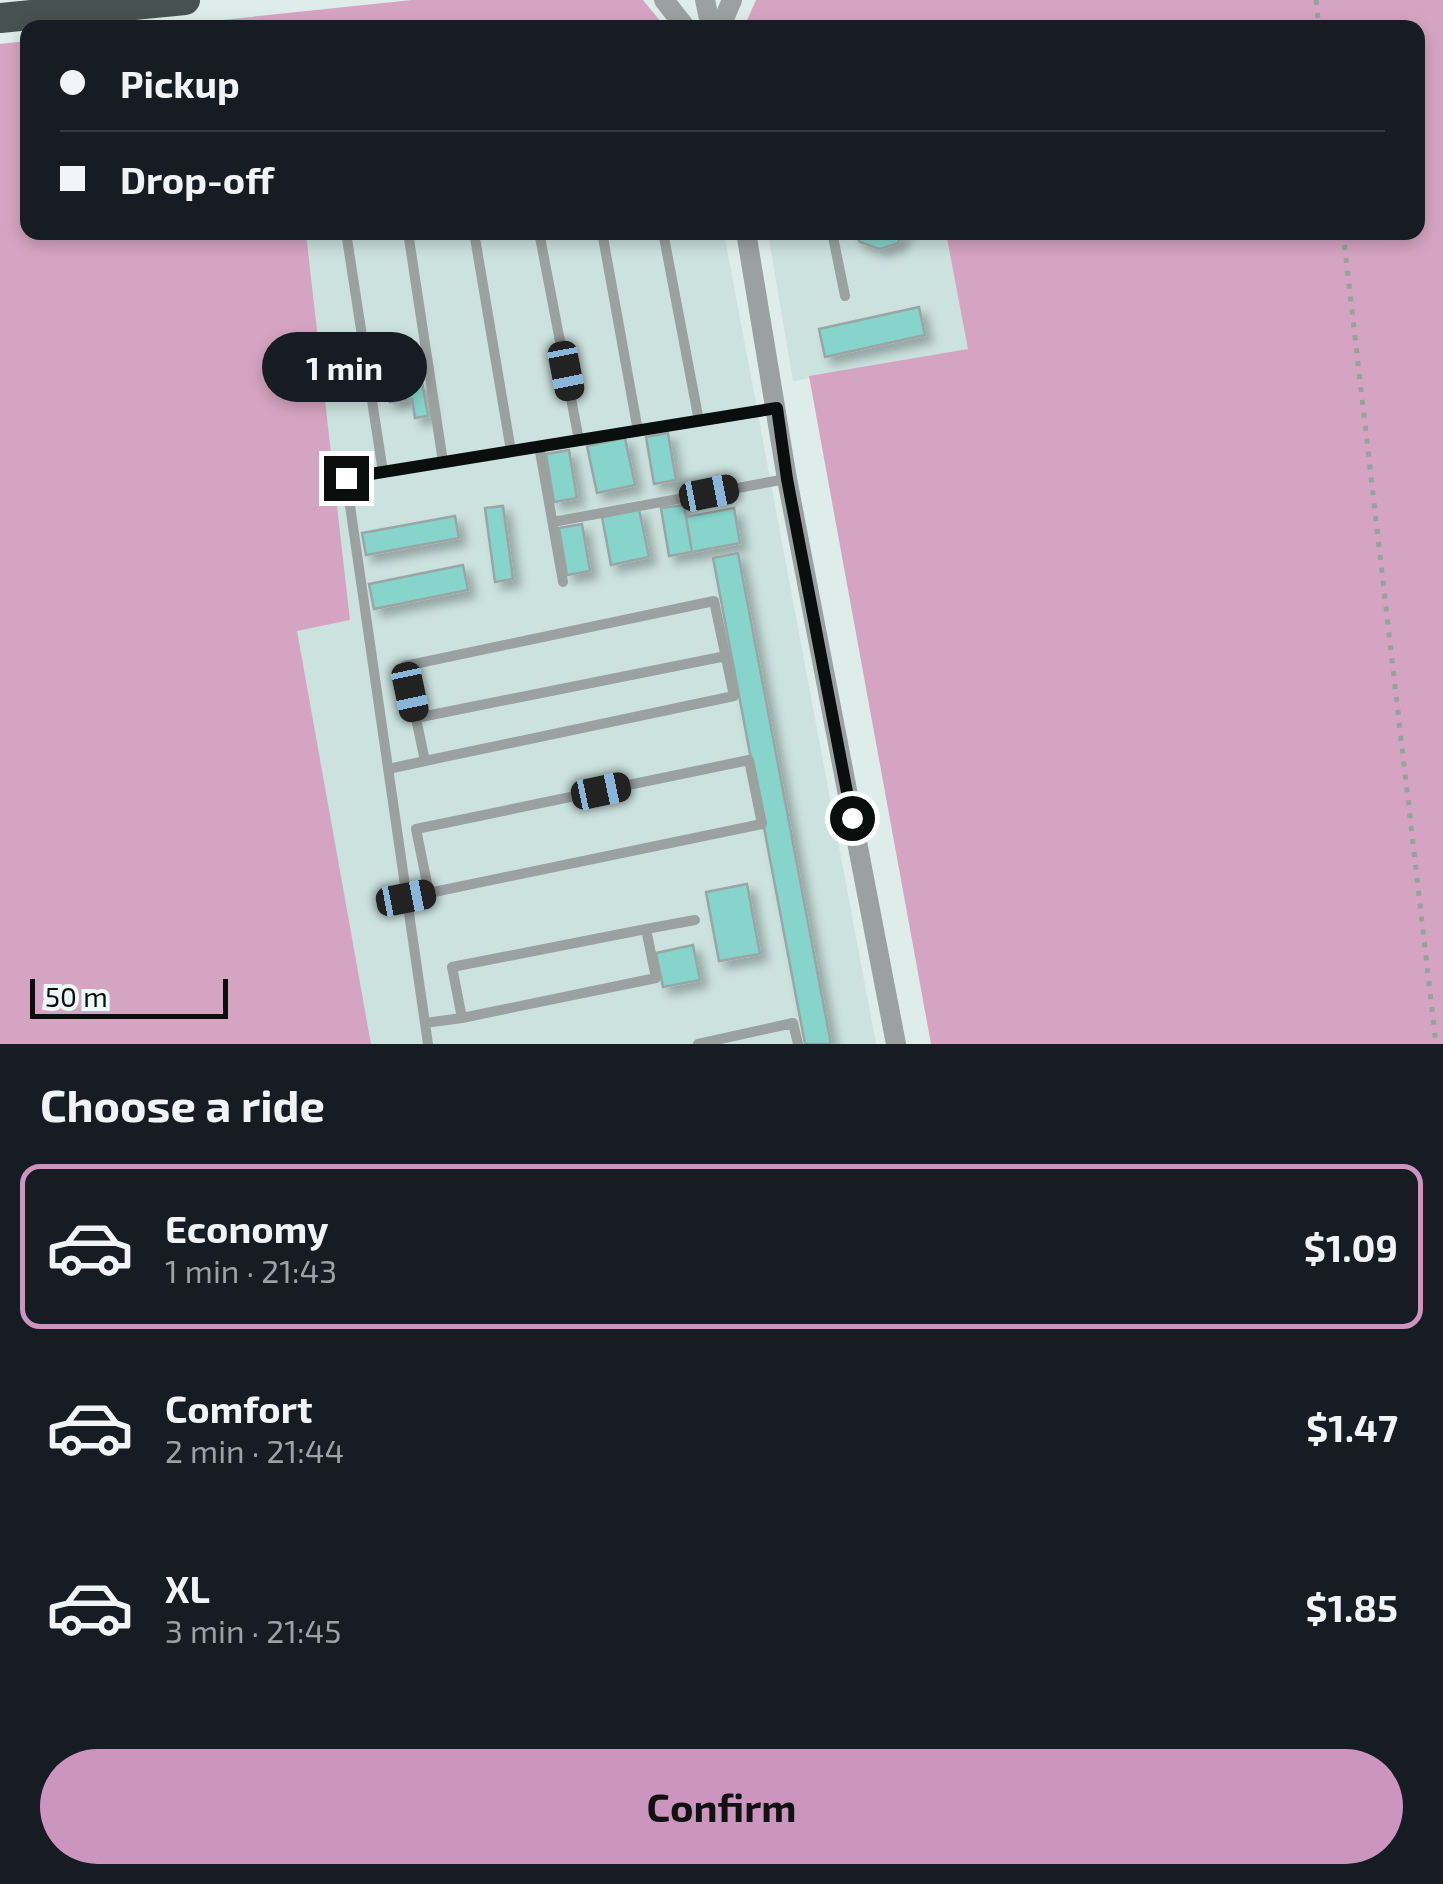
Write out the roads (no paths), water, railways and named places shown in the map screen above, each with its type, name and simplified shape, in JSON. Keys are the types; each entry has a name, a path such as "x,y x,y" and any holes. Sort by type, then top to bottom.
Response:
{"highway":[{"path":"0,18 184,0"}],"street":[{"path":"664,0 680,20"},
{"path":"747,240 787,479 896,1044"}],"lane":[{"path":"347,240 383,472"},
{"path":"409,240 443,462"},
{"path":"475,240 511,451"},
{"path":"542,240 580,440"},
{"path":"603,240 638,430"},
{"path":"665,240 699,421"},
{"path":"834,240 844,296"},
{"path":"428,1044 346,478 777,408"},
{"path":"539,446 563,582"},
{"path":"553,522 787,479"},
{"path":"388,769 734,696 714,601 405,666 424,761"},
{"path":"416,718 726,656"},
{"path":"406,898 429,894 762,824 749,760 416,829 429,894"},
{"path":"462,1018 452,967 694,920"},
{"path":"424,1023 656,978 646,929"},
{"path":"698,1044 793,1024 798,1044"}]}
